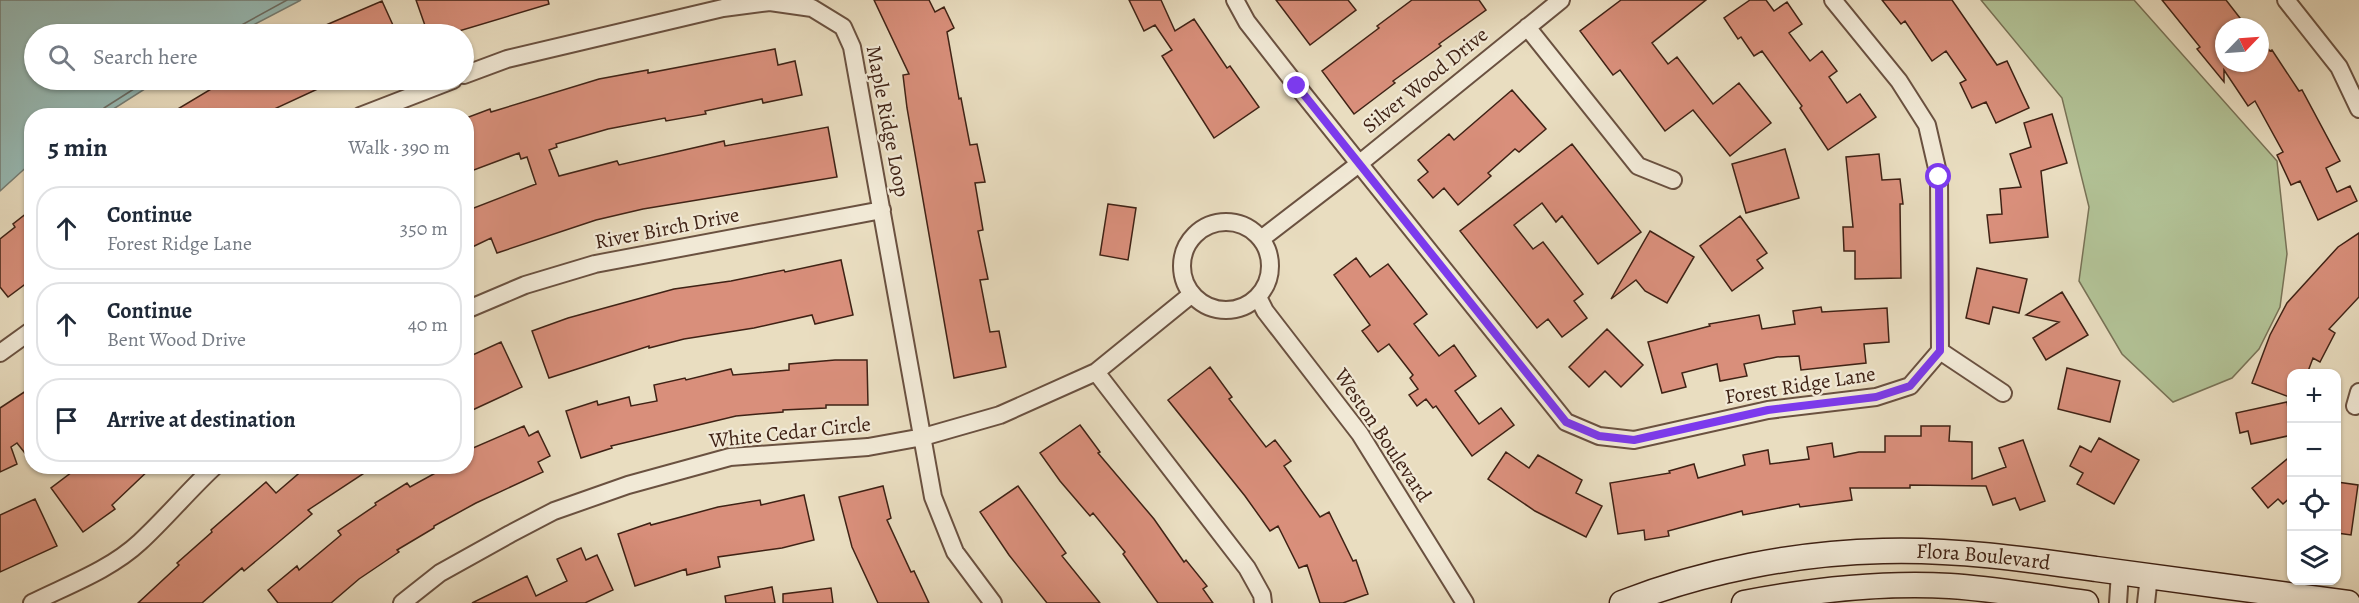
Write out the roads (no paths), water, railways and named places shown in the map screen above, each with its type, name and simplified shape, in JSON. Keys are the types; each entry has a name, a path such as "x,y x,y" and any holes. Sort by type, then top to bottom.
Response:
{"street":[{"name":"Forest Ridge Lane","path":"1235,0 1246,22 1566,422 1599,436 1634,440 1768,410 1876,397 1910,386 1940,351"},
{"name":"Silver Wood Drive","path":"1260,238 1360,163 1561,0"},
{"path":"1833,0 1899,81 1927,126 1939,177 1940,351 2003,393"},
{"path":"2286,0 2339,67 2359,109"},
{"name":"Maple Ridge Loop","path":"474,71 507,59 723,8 770,2 812,8 843,27 852,47 933,497 956,552 993,603"},
{"path":"1527,27 1638,166 1673,180"},
{"path":"381,108 427,90"},
{"name":"River Birch Drive","path":"474,307 525,285 596,264 882,210"},
{"path":"1224,222 1244,226 1260,238 1268,254 1269,274 1266,285 1258,297 1239,309 1224,310 1209,307 1192,294 1182,272 1182,260 1186,246 1200,230 1224,222"},
{"name":"White Cedar Circle","path":"402,603 440,573 536,520 554,511 628,484 730,457 868,447 923,437 1000,415 1096,372 1192,294"},
{"name":"Weston Boulevard","path":"1258,297 1265,311 1360,434 1465,603"},
{"path":"0,353 24,336"},
{"path":"1096,372 1247,568 1262,595 1263,603"},
{"path":"32,603 103,568 139,543 206,474"},
{"name":"Flora Boulevard","path":"1622,603 1700,578 1744,568 1834,554 1882,551 1987,554 2348,603"},
{"path":"2118,603 2120,572"},
{"path":"2146,603 2149,576"},
{"name":"Flora Boulevard","path":"1744,603 1843,588 1893,585 1949,586 2086,603"}],"water":[{"path":"0,0 301,0 255,24 24,24 24,90 143,90 115,108 24,108 24,169 0,191"}]}
